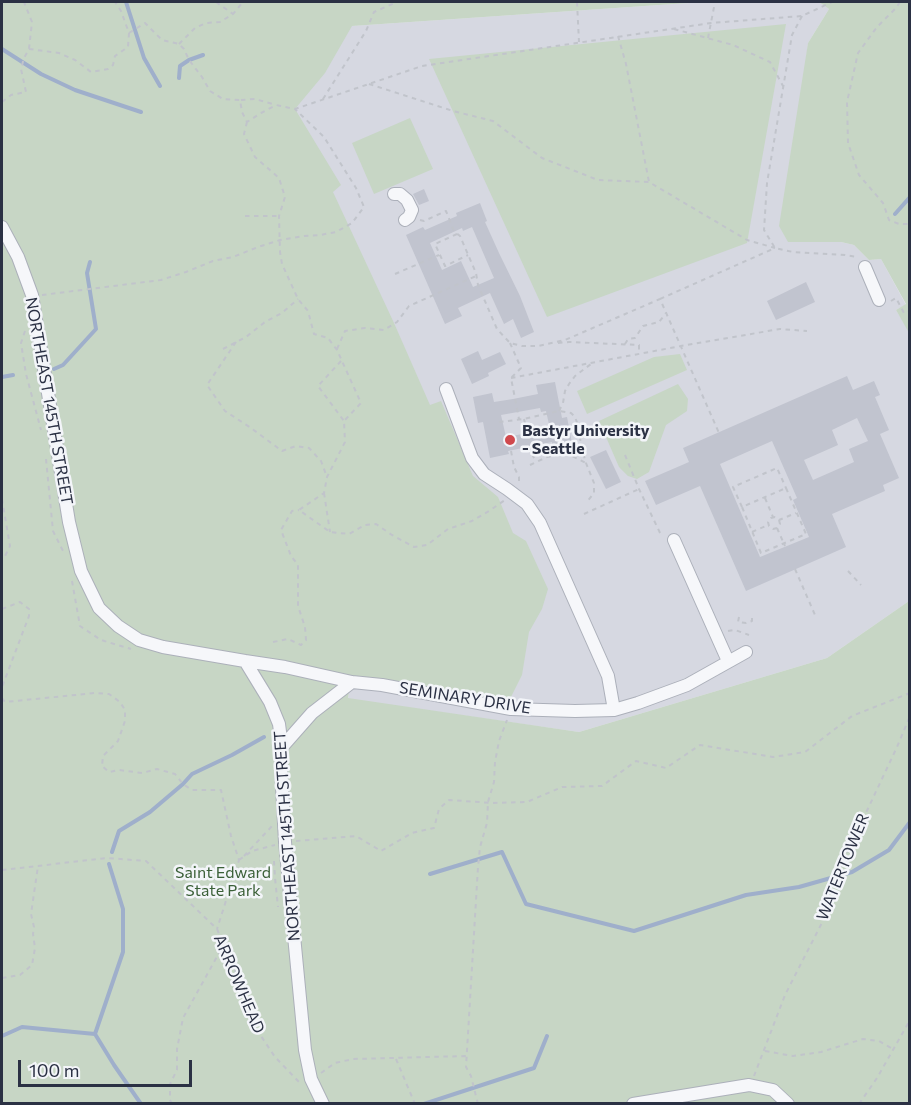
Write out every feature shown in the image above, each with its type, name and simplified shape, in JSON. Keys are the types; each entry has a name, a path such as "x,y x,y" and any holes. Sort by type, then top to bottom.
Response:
{"street":[{"path":"394,195 400,194 407,200 412,210 407,219"},
{"name":"NORTHEAST 145TH STREET","path":"2,227 18,257 32,295 69,522 81,571 99,608 118,626 139,640 163,647 244,661 270,702 279,724 282,747 285,842 305,1050 311,1079 323,1104"},
{"path":"865,267 885,301"},
{"path":"446,389 472,458 484,474 527,504 540,523 608,676 614,710"},
{"path":"674,540 728,661"},
{"name":"SEMINARY DRIVE","path":"244,661 285,667 352,682 382,685 511,708 575,711 614,710 687,685 746,652"},
{"path":"282,747 312,713 352,682"},
{"path":"633,1104 749,1085 773,1090 789,1104"}],"path":[{"path":"2,102 11,95 26,92 21,69 29,49 32,22 24,2"},
{"path":"29,49 59,53 75,60 91,72 108,69 113,65 115,56 128,47 129,33 121,10 115,2"},
{"path":"216,2 233,14"},
{"path":"179,44 195,28 206,22 220,22 233,14 243,2"},
{"path":"322,100 366,31 374,12 397,2"},
{"path":"577,2 579,42"},
{"path":"708,38 715,2"},
{"path":"129,33 145,23 162,40 179,44 184,48 189,60 210,91 223,99 255,99 295,109 432,64 711,22 802,16 832,2"},
{"path":"900,2 877,27 858,53 847,102 848,143 859,176 883,203 889,220 899,224 909,224"},
{"path":"775,248 764,230 767,183 792,35 802,16"},
{"path":"671,28 733,45 770,63 783,86"},
{"path":"618,36 626,64 649,182"},
{"path":"368,84 493,121 542,158 598,180 649,182 747,240 793,252 857,256 865,267"},
{"path":"240,100 247,123"},
{"path":"276,105 247,123 244,134 255,157 279,178 285,197 279,216 279,252 297,299 308,311 314,334 328,338 337,350 361,403 344,421"},
{"path":"32,295 161,280 280,240 336,232 352,223 364,207 356,188 324,137 295,109"},
{"path":"407,219 424,221 446,211 454,231 460,236 497,329 510,343 521,368 511,378"},
{"path":"245,216 279,216"},
{"path":"458,234 435,244 445,266 468,255"},
{"path":"550,344 565,340 775,248"},
{"path":"394,274 440,254"},
{"path":"337,350 345,331 365,328 384,330 396,322 409,306 476,276"},
{"path":"885,301 897,298 904,313 909,311"},
{"path":"223,349 282,313 297,299"},
{"path":"660,299 719,433"},
{"path":"625,344 628,339 635,338 643,326 659,322 666,313"},
{"path":"27,323 21,343 26,374 44,437"},
{"path":"511,378 780,329 807,331"},
{"path":"236,342 207,385 225,411 282,451 297,446 309,448 321,461 327,477"},
{"path":"510,343 522,346 569,342 639,345 639,354"},
{"path":"330,531 324,493 327,477 345,442 344,421 318,386 341,361"},
{"path":"559,411 569,384 575,376 593,363"},
{"path":"511,378 519,419"},
{"path":"499,422 559,411 571,413 577,421 586,463 594,483 594,493 586,503"},
{"path":"524,419 532,453 535,460 541,460"},
{"path":"299,510 330,531 349,534 365,525 376,524 414,547 427,545 448,529 472,521 513,494 519,486 519,480 511,451"},
{"path":"530,465 563,454 586,463"},
{"path":"625,455 659,530"},
{"path":"46,460 53,531 66,557"},
{"path":"777,468 786,488 806,534 761,553 733,487 777,468"},
{"path":"742,507 786,488"},
{"path":"584,514 639,489"},
{"path":"273,642 288,639 301,645 306,640 305,627 298,606 298,565 291,556 281,530 292,511 299,510 324,493"},
{"path":"765,497 773,517 779,520 796,513"},
{"path":"2,499 10,546 4,558 2,557"},
{"path":"752,532 768,525 769,520 773,517"},
{"path":"777,528 780,524 779,520"},
{"path":"768,525 770,528 777,528"},
{"path":"777,528 784,545"},
{"path":"795,569 815,615"},
{"path":"848,571 861,585"},
{"path":"71,576 80,626 101,640 134,650"},
{"path":"2,609 20,602 29,609 29,616 2,687"},
{"path":"739,617 738,622 746,623 752,621 752,616"},
{"path":"725,631 735,630 749,634"},
{"path":"2,698 5,702 95,693 109,694 120,702 125,710 125,721 118,741 104,756 102,766 109,772 119,770 142,773 157,769 175,774 192,790 220,790 239,860"},
{"path":"239,860 252,851 285,842 356,836 381,851 412,832 434,828 439,808 449,800 526,802 562,787 602,786 636,761 666,768 700,745 773,757 806,752 852,716 909,693"},
{"path":"478,1104 466,1067 478,867 480,847 487,823 488,802 494,782 499,741 511,708"},
{"name":"WATERTOWER","path":"752,1086 785,995 830,907 839,870 897,747 909,716"},
{"path":"217,929 239,860 274,825 274,835"},
{"path":"274,856 274,878 279,914"},
{"name":"ARROWHEAD","path":"2,870 107,858 146,861 217,929 254,1010 261,1036 275,1057 303,1087 300,1076"},
{"path":"2,978 20,975 32,965 35,948 34,927 30,914 38,866"},
{"path":"172,1104 170,1084 177,1070 177,1049 183,1018 224,945"},
{"path":"859,1104 877,1078 909,1020"},
{"path":"765,1051 793,1056 821,1052 863,1039 879,1041 893,1049"},
{"path":"319,1074 335,1064 353,1059 467,1056"},
{"path":"395,1058 415,1103"}],"shaded area":[{"name":"Bastyr University - Seattle","path":"2,2 352,26 703,2 819,2 829,9 808,43 788,242 841,242 854,245 869,260 881,259 906,305 896,310 910,333 909,601 827,658 579,732 348,699 360,630"}],"green space":[{"name":"Saint Edward State Park","path":"2,2 703,2 352,26 325,73 295,109 341,185 333,192 430,405 441,401 473,476 498,497 513,533 526,541 548,589 542,609 529,632 522,675 510,699 352,676 348,698 579,732 827,658 909,601 909,1103 2,1103"},
{"path":"819,2 909,2 909,333 896,310 906,304 881,259 869,260 854,245 841,242 788,242 779,226 808,43 829,9"},
{"path":"786,24 747,243 547,317 429,59"},
{"path":"410,118 433,169 374,194 352,143"},
{"path":"680,354 687,370 587,414 577,391 654,357"},
{"path":"678,384 688,399 687,411 666,425 649,472 637,479 628,476 619,467 599,421"}],"building":[{"path":"424,189 429,201 419,205 413,194"},
{"path":"480,203 487,221 485,222 520,296 534,332 521,338 513,319 504,324 490,293 458,308 462,316 445,324 406,235 423,227 425,230 457,216 456,213","holes":["472,227 494,278 473,287 461,261 442,270 430,243 462,228 463,231"]},
{"path":"806,282 815,302 776,320 767,301"},
{"path":"478,351 482,360 500,352 506,364 472,384 461,359"},
{"path":"847,376 853,390 874,381 880,395 875,397 889,430 880,434 899,478 883,485 885,491 832,514 846,547 746,591 700,486 656,505 645,481 689,462 683,448","holes":["857,418 868,441 849,449 854,462 813,480 804,460 838,445 832,430","772,441 797,498 793,500 809,537 760,557 720,464"]},
{"path":"555,382 562,418 567,417 572,443 553,447 552,442 508,451 509,454 490,458 483,422 478,423 473,397 492,393 494,402 513,399 538,394 536,385","holes":["540,408 541,412 546,411 550,429 506,437 501,415"]},
{"path":"606,450 621,482 606,489 590,457"}],"waterway":[{"path":"126,2 144,58 160,86"},
{"path":"2,49 41,74 75,90 141,112"},
{"path":"179,78 180,66 203,55"},
{"path":"895,214 910,197"},
{"path":"54,369 63,365 96,329 87,273 90,262"},
{"path":"2,377 13,375"},
{"path":"112,852 119,831 150,812 192,774 264,737"},
{"path":"430,874 502,852 526,904 634,931 746,895 799,887 852,872 889,850 910,822"},
{"path":"109,864 123,909 123,952 95,1034 141,1104"},
{"path":"2,1036 22,1027 95,1034"},
{"path":"424,1104 534,1068 547,1036"}],"place":[{"name":"Bastyr University - Seattle","path":"510,440"}]}
